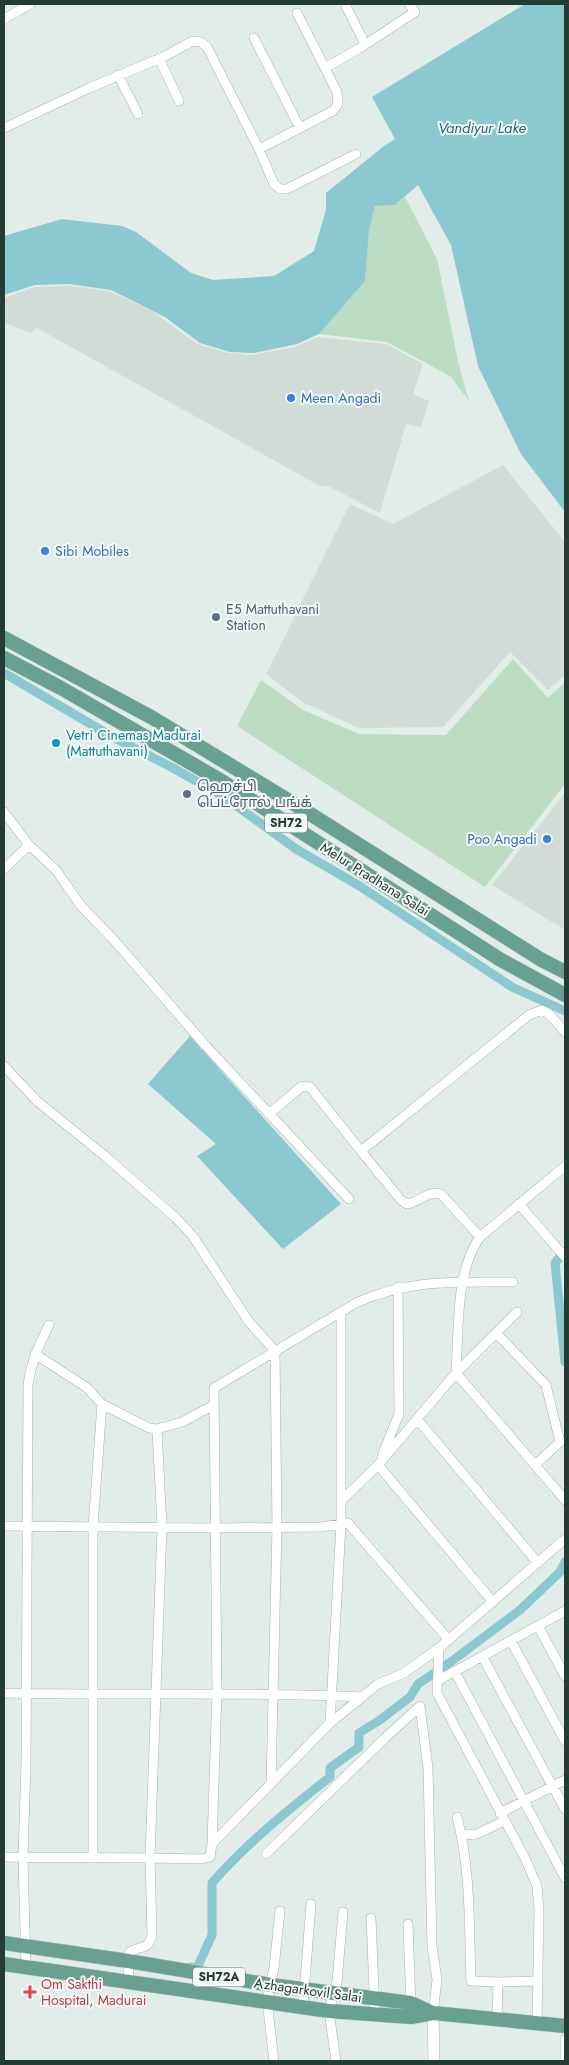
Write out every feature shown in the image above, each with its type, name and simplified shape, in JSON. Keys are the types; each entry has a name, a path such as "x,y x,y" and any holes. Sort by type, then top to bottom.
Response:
{"main road":[{"name":"Melur Pradhana Salai","path":"4,638 151,717 304,810 540,959 565,972"},
{"name":"Melur Pradhana Salai","path":"4,658 61,688 220,780 501,960 565,995"},
{"name":"Azhagarkovil Salai","path":"4,1943 25,1943 128,1958 220,1977 374,1999 411,2010 433,2014 565,2026"},
{"name":"Azhagarkovil Salai","path":"4,1964 329,2010 375,2014 411,2010"},
{"path":"216,1994 220,1977"}],"street":[{"path":"4,19 30,4"},
{"path":"346,4 365,44"},
{"path":"325,68 415,12 409,4"},
{"path":"259,149 333,111 338,104 337,92 297,13"},
{"path":"254,38 300,128"},
{"path":"4,128 159,58 192,41 200,42 207,46 259,149 274,184 280,189 287,189 356,154"},
{"path":"159,58 178,101"},
{"path":"118,75 138,114"},
{"path":"4,812 28,844 56,870 81,906 269,1114 349,1199"},
{"path":"4,869 28,844"},
{"path":"362,1151 529,1015 542,1010 549,1014 565,1032"},
{"path":"4,1067 37,1102 105,1156 176,1218 192,1235 249,1322 275,1351 277,1527 271,1784"},
{"path":"269,1114 301,1087 310,1087 401,1200 407,1204 436,1192 441,1194 480,1237"},
{"path":"565,1166 480,1237 473,1246 462,1282 456,1373 565,1500"},
{"path":"519,1204 565,1257"},
{"path":"4,1857 93,1858 150,1856 202,1859 210,1857 217,1692 214,1388 341,1312 377,1293 398,1287 432,1283 513,1282"},
{"path":"378,1465 399,1414 398,1287"},
{"path":"330,1723 341,1524 341,1312"},
{"path":"341,1501 378,1465 456,1373 517,1312"},
{"path":"26,1966 23,1857 28,1527 28,1385 35,1354 49,1324"},
{"path":"496,1334 546,1385 560,1442 535,1464"},
{"path":"35,1354 86,1387 102,1404 140,1426 158,1429 182,1422 214,1405"},
{"path":"93,1858 93,1527 102,1404"},
{"path":"417,1419 538,1563"},
{"path":"129,1981 128,1958 132,1950 144,1948 150,1944 152,1936 150,1856 162,1527 158,1429"},
{"path":"378,1465 494,1602"},
{"path":"4,1526 215,1528 321,1527 348,1523 449,1640"},
{"path":"212,1844 330,1723 378,1684 404,1673 439,1648 565,1539"},
{"path":"437,1674 455,1672 565,1612"},
{"path":"538,1626 565,1676"},
{"path":"511,1641 565,1741"},
{"path":"439,1648 437,1693 526,1860 537,1886 539,1911 536,1981 537,2023"},
{"path":"482,1656 565,1809"},
{"path":"455,1672 565,1878"},
{"path":"4,1692 157,1695 217,1692 362,1697"},
{"path":"266,1854 420,1706 428,1768 432,1946 437,1980 433,2014 434,2061"},
{"path":"462,1835 477,1834 524,1802 565,1780"},
{"path":"457,1817 462,1835 468,1894 471,1981 536,1981"},
{"path":"303,2006 311,1904"},
{"path":"274,2061 267,2001 275,1960 280,1912"},
{"path":"336,2061 329,2010 337,1982 343,1912"},
{"path":"371,1918 375,2014"},
{"path":"408,1924 411,2010"},
{"path":"497,2020 498,1982"},
{"path":"565,2040 565,2061"}],"shaded area":[{"name":"Meen Angadi","path":"69,286 109,291 152,311 197,344 228,353 252,355 295,347 318,337 386,344 423,364 413,394 429,401 421,427 406,424 380,513 328,486 320,486 35,327 32,333 4,323 4,298 35,287"},
{"path":"503,465 565,542 565,675 548,690 510,652 443,727 359,728 304,703 266,674 350,504 393,524"},
{"name":"Poo Angadi","path":"565,793 565,930 492,885"}],"green space":[{"path":"405,197 437,259 459,366 469,401 450,376 387,342 319,334 365,281 369,231 375,206 395,205"},
{"path":"513,659 548,698 565,682 565,784 485,887 237,726 261,680 303,710 359,734 446,735"}],"water":[{"name":"Vandiyur Lake","path":"525,4 565,4 565,512 521,454 478,366 451,245 418,185 395,205 375,206 369,231 365,281 319,334 297,344 254,353 230,352 200,343 165,317 111,290 69,284 35,285 4,295 4,236 62,219 122,226 136,232 191,273 213,280 274,276 314,251 326,210 326,193 395,139 372,97"},
{"path":"190,1036 341,1204 283,1249 197,1156 216,1144 148,1084"}],"waterway":[{"path":"4,673 111,736 223,796 296,849 358,885 512,987 565,1011"},
{"path":"565,1251 555,1263 565,1362"},
{"path":"190,1967 197,1968 212,1935 212,1883 225,1868 268,1827 330,1777 330,1768 359,1747 359,1733 410,1697 418,1684 520,1610 560,1572 565,1562"}],"place":[{"name":"Meen Angadi","path":"291,398"},
{"name":"Sibi Mobiles","path":"45,551"},
{"name":"E5 Mattuthavani Station","path":"216,617"},
{"name":"Vetri Cinemas Madurai (Mattuthavani)","path":"56,743"},
{"name":"ஹெச்பி பெட்ரோல் பங்க்","path":"187,794"},
{"name":"Poo Angadi","path":"547,839"},
{"name":"Om Sakthi Hospital, Madurai","path":"30,1992"}]}
